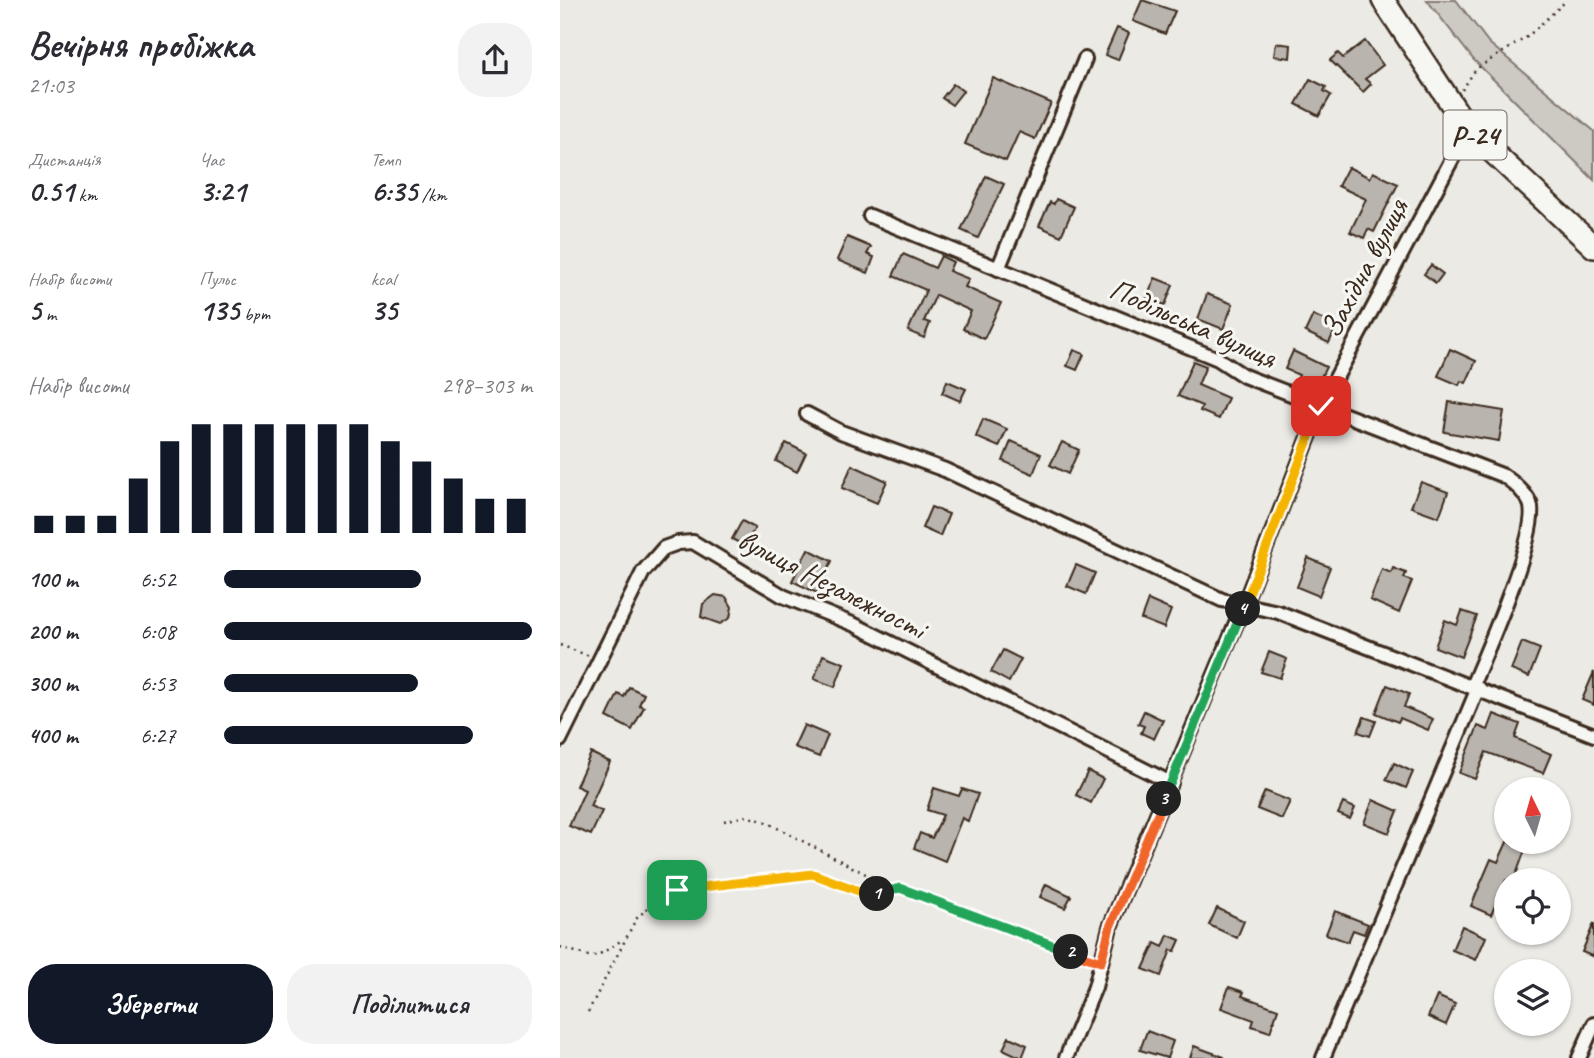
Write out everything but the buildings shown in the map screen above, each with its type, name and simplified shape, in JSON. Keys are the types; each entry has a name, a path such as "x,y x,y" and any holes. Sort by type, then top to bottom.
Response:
{"main road":[{"name":"Р-24","path":"1383,0 1468,129 1572,230 1594,247"}],"street":[{"path":"998,269 1085,59"},
{"name":"Західна вулиця","path":"1066,1058 1095,987 1110,927 1243,607 1321,406 1468,129"},
{"name":"Подільська вулиця","path":"870,216 1219,359 1244,376 1504,476 1531,504 1530,533 1475,687 1323,1058"},
{"path":"807,414 841,432 945,470 1222,600 1243,607 1278,612 1594,735"},
{"name":"вулиця Незалежності","path":"560,740 633,589 653,556 678,542 693,542 783,596 855,625 1171,783"},
{"path":"1579,1058 1594,1024"}],"path":[{"path":"1462,90 1476,69 1527,37 1567,0"},
{"path":"560,645 590,656 602,652"},
{"path":"724,821 745,816 764,821 863,873 1101,962"},
{"path":"588,1012 623,939 636,919 655,901 677,890 813,874 867,894 900,888"},
{"path":"560,947 584,958 600,956 623,939"}],"shaded area":[{"path":"1427,0 1456,0 1489,43 1594,131 1594,180 1473,59"}],"route":[{"path":"677,890 813,874 867,894 882,894 900,888 1101,962 1110,927 1243,607 1321,406"}]}
